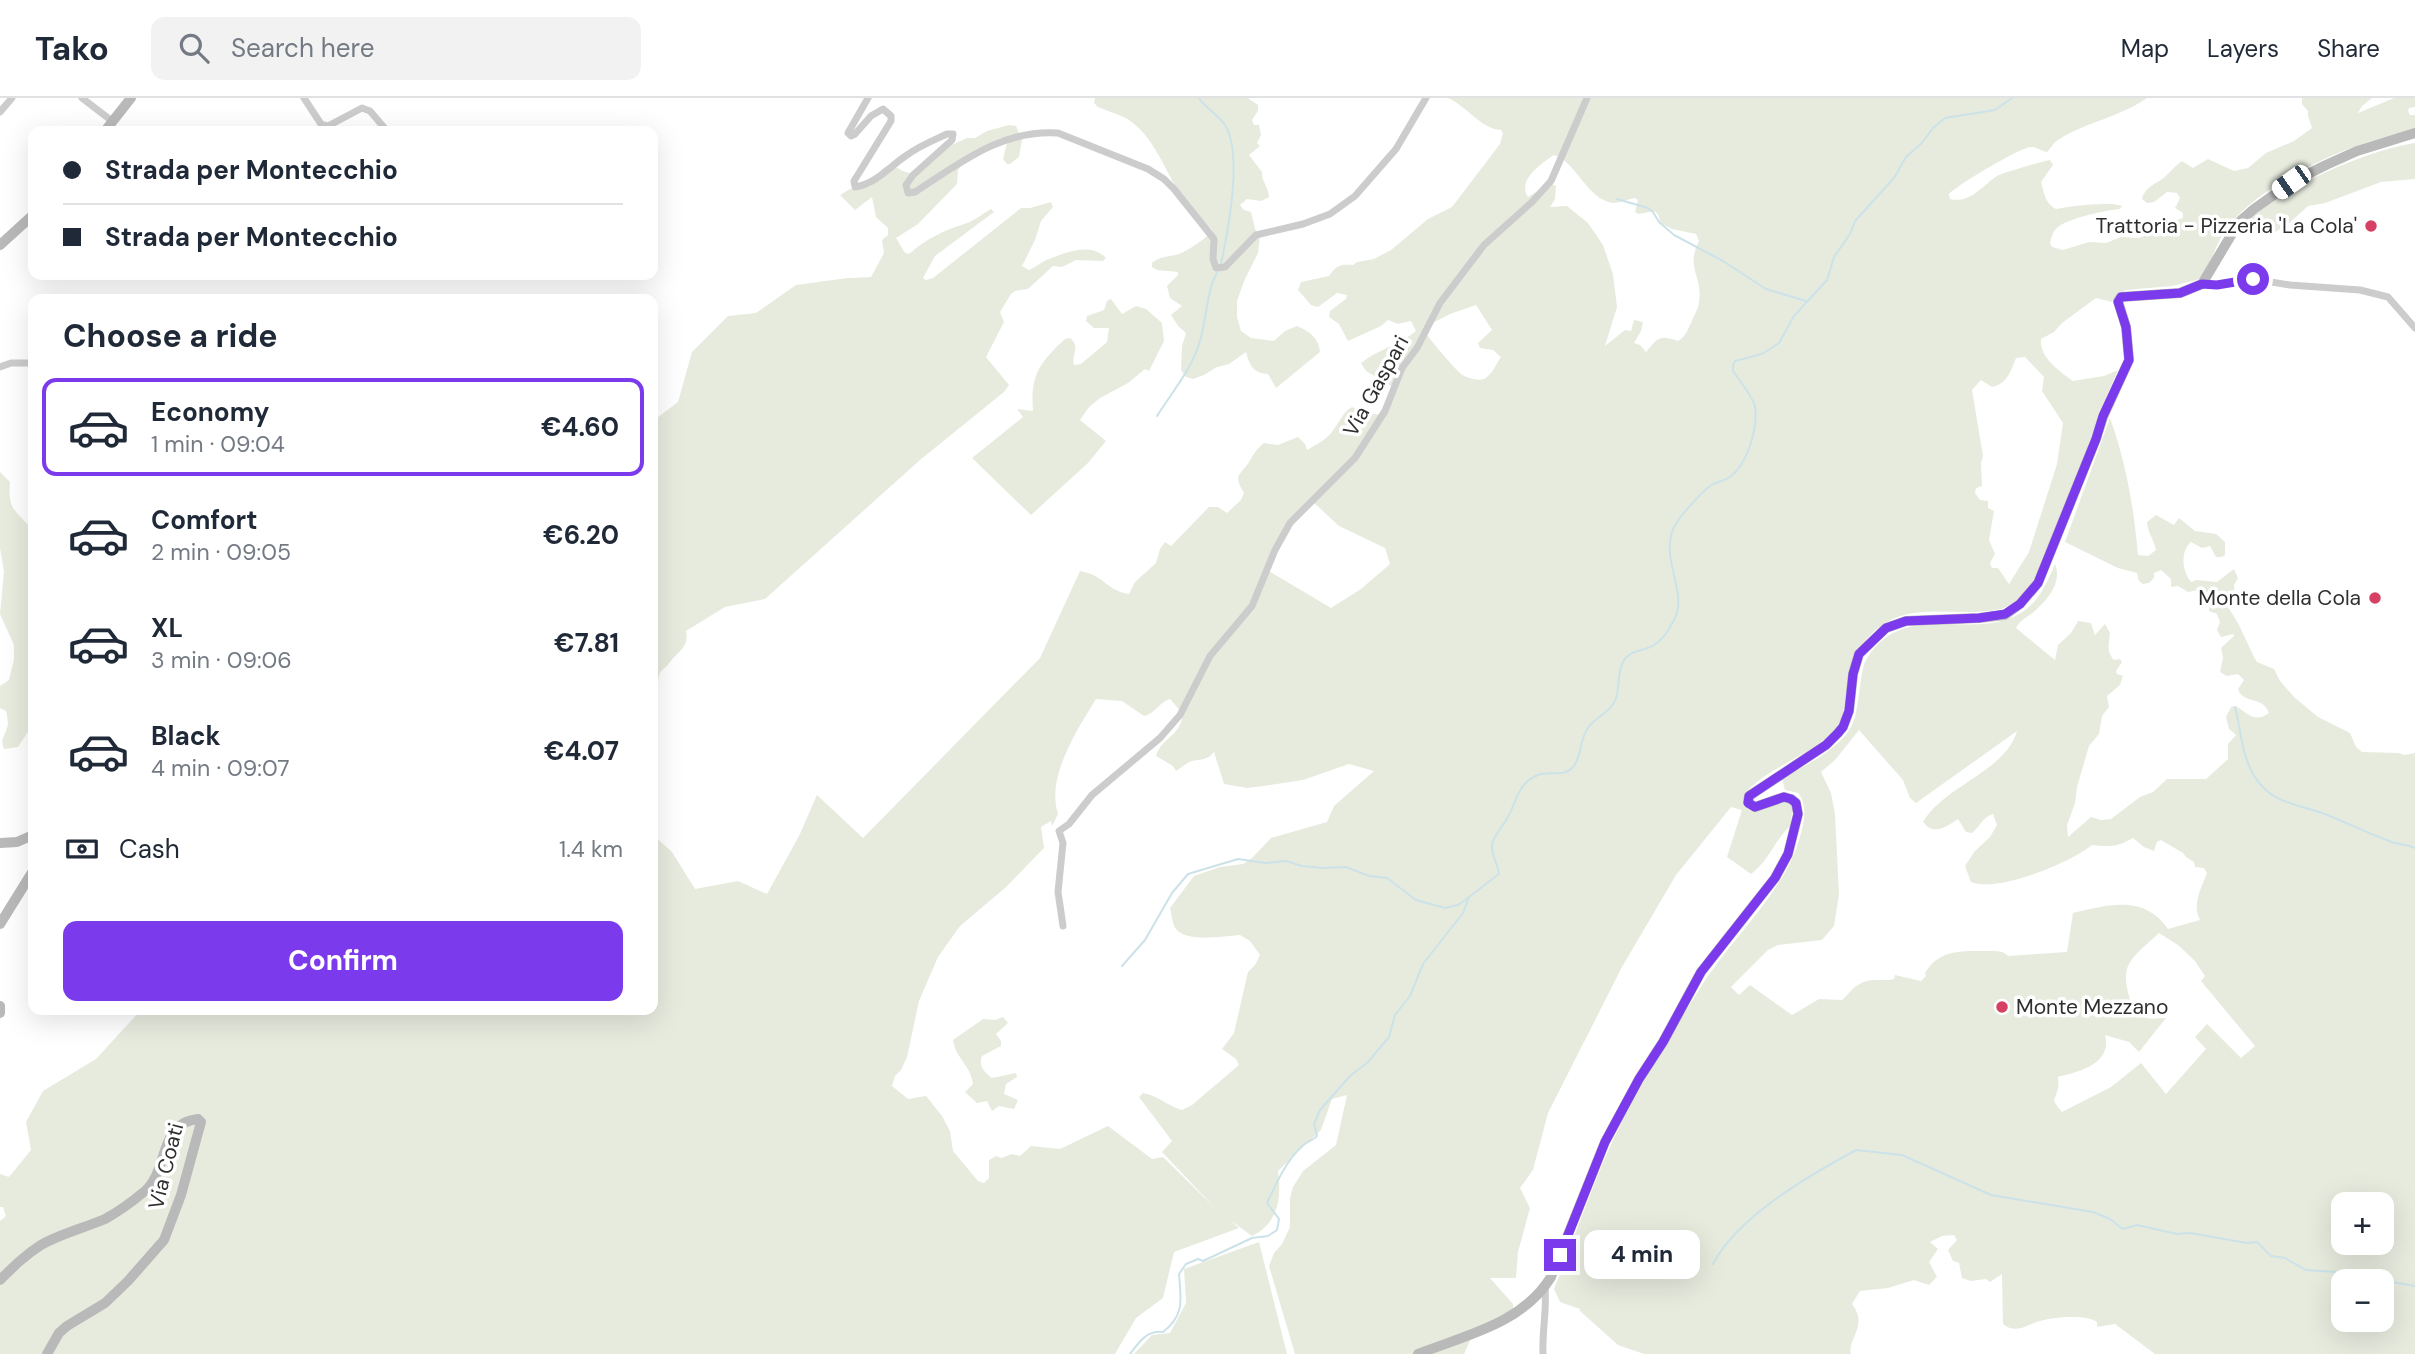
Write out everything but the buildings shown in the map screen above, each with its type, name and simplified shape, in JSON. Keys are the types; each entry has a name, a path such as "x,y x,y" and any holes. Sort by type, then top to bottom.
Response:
{"street":[{"path":"0,112 12,98"},
{"path":"82,98 112,121"},
{"path":"108,126 131,98"},
{"path":"304,98 321,124 328,126 362,108 370,111 383,126"},
{"path":"868,98 848,133 851,136 871,116 883,109 891,116 891,121 861,167 854,181 855,187 881,176 908,154 947,134 953,134 952,139 913,175 906,185 908,193 915,192 992,144 1020,135 1058,133 1147,169 1164,179 1214,239 1213,259 1216,268 1225,267 1256,235 1330,214 1355,196 1396,149 1426,98"},
{"name":"Via Gaspari","path":"1063,926 1059,892 1063,843 1059,831 1069,824 1092,795 1160,738 1180,715 1210,656 1252,606 1275,550 1290,523 1355,458 1385,411 1402,369 1417,348 1440,303 1484,245 1551,181 1587,98"},
{"path":"2202,284 2239,222 2291,182 2357,151 2415,133"},
{"path":"0,245 28,220"},
{"path":"1418,1354 1508,1320 1523,1310 1551,1278 1605,1142 1639,1079 1663,1042 1701,972 1775,878 1788,854 1798,814 1796,803 1784,797 1755,807 1748,803 1749,796 1826,745 1843,727 1849,711 1853,674 1859,654 1886,628 1906,621 1979,618 2005,614 2020,604 2038,583 2103,416 2129,360 2126,327 2118,302 2121,297 2180,293 2202,284 2217,285 2253,279 2290,285 2360,290 2388,297 2415,328"},
{"path":"0,367 11,363 28,363"},
{"path":"0,844 28,837"},
{"path":"0,924 28,879"},
{"path":"0,1006 0,1013"},
{"name":"Via Coati","path":"0,1280 19,1260 43,1244 108,1217 146,1190 155,1180 173,1130 190,1119 198,1119 201,1122 181,1195 164,1240 105,1303 59,1333 47,1354"},
{"path":"1543,1354 1542,1338 1547,1306 1545,1287"}],"shaded area":[{"path":"1095,98 1248,98 1258,105 1258,111 1252,120 1254,125 1259,125 1261,135 1257,143 1260,146 1249,155 1262,172 1269,197 1261,201 1247,199 1240,205 1251,212 1256,232 1260,236 1258,253 1237,301 1237,317 1241,331 1251,338 1274,341 1285,331 1297,326 1313,336 1320,352 1276,388 1268,374 1253,368 1246,352 1229,364 1193,379 1186,377 1181,370 1182,346 1186,333 1171,315 1182,306 1170,298 1167,286 1178,272 1157,270 1152,267 1152,263 1187,250 1212,230 1184,199 1140,130 1125,118 1098,107 1094,103"},
{"path":"1448,98 2147,98 2056,141 2047,152 2031,147 2015,153 1949,194 1950,199 1957,200 1970,197 1997,176 2050,160 2053,165 2041,182 2052,207 2056,209 2100,204 2122,206 2120,209 2060,225 2050,244 2063,250 2089,242 2106,243 2121,237 2138,238 2148,235 2159,226 2183,218 2183,213 2175,208 2180,198 2177,193 2167,192 2154,202 2147,203 2142,199 2146,191 2182,161 2193,168 2208,159 2234,171 2248,168 2266,153 2294,141 2312,128 2302,98 2372,98 2358,113 2394,98 2415,98 2415,107 2409,108 2408,111 2410,115 2415,115 2415,131 2368,142 2316,163 2291,176 2247,207 2226,229 2201,279 2172,286 2126,290 2115,296 2112,302 2096,298 2054,332 2041,339 2041,346 2047,358 2073,381 2104,376 2118,370 2046,559 2035,580 2020,599 2001,609 1981,612 1920,612 1891,620 1878,628 1866,640 1857,655 1849,679 1843,714 1836,728 1816,745 1770,773 1746,793 1759,810 1786,801 1793,806 1790,826 1762,863 1751,874 1727,857 1742,810 1731,807 1676,875 1622,967 1548,1113 1533,1170 1520,1188 1530,1208 1518,1252 1516,1278 1490,1278 1513,1304 1513,1316 1473,1334 1464,1354 1295,1354 1269,1266 1290,1227 1290,1198 1293,1187 1303,1171 1336,1145 1347,1095 1332,1099 1321,1130 1278,1171 1278,1200 1268,1224 1252,1236 1230,1220 1239,1228 1174,1252 1163,1298 1136,1318 1115,1354 0,1354 0,1221 6,1216 3,1207 0,1207 0,1174 9,1177 31,1150 26,1122 43,1091 96,1059 136,1015 658,1015 658,839 672,852 695,889 738,881 767,894 799,836 817,795 863,838 1040,658 1080,571 1095,576 1115,590 1129,594 1135,582 1156,563 1165,542 1171,546 1209,507 1218,507 1227,513 1241,500 1244,493 1239,476 1264,443 1278,445 1298,437 1307,450 1329,436 1352,407 1363,413 1383,415 1393,387 1366,371 1361,363 1416,331 1411,321 1398,324 1388,320 1348,341 1339,324 1329,317 1330,311 1346,299 1347,295 1337,293 1318,307 1311,305 1298,290 1301,282 1329,276 1339,266 1374,259 1391,250 1428,219 1452,207 1500,144 1503,133 1501,130 1481,122","holes":["1554,155 1569,165 1589,188 1604,200 1616,203 1635,198 1638,200 1635,212 1639,214 1655,211 1660,223 1672,229 1696,234 1699,241 1694,265 1699,285 1699,302 1681,339 1660,339 1646,352 1634,343 1643,322 1634,320 1631,331 1625,330 1605,346 1617,307 1613,274 1603,245 1588,223 1567,206 1550,207 1555,199 1556,186 1550,183 1528,197 1525,191 1525,185 1532,173","1476,305 1492,330 1478,343 1480,348 1493,350 1501,357 1492,372 1479,380 1462,375 1423,328","2025,357 2044,377 2042,391 2063,423 2057,464 2029,552 2009,584 1998,568 1992,568 1990,563 1995,554 1989,540 1994,511 1988,508 1988,501 1980,500 1975,493 1976,488 1982,486 1983,456 1972,390 1981,380 1992,387 2001,383 2008,376 2016,358","1312,501 1339,526 1385,548 1390,564 1361,589 1331,608 1267,570 1296,513","1096,699 1122,701 1144,716 1170,699 1183,714 1178,728 1158,750 1156,756 1173,766 1176,771 1190,762 1207,758 1214,752 1224,784 1247,788 1303,780 1349,764 1374,771 1334,806 1327,822 1271,838 1243,864 1220,867 1194,876 1170,908 1175,927 1181,933 1206,938 1240,935 1250,941 1260,955 1248,972 1234,1033 1222,1049 1236,1059 1239,1065 1192,1105 1182,1110 1148,1094 1143,1093 1139,1097 1172,1141 1162,1152 1215,1208 1163,1157 1152,1159 1108,1126 1060,1149 1031,1146 1020,1156 996,1156 989,1160 989,1178 984,1183 978,1181 953,1151 950,1131 926,1096 908,1099 892,1086 907,1057 919,1001 938,957 960,926 1005,888 1044,848 1041,827 1051,821 1052,826 1058,814 1056,785 1065,754"]},
{"path":"1009,125 1016,126 1022,140 1019,157 1007,164 1003,159 1007,143 1001,138 961,166 957,184 918,224 896,238 905,253 909,254 936,235 970,222 991,209 994,212 935,256 923,278 933,278 1021,208 1051,202 1053,207 1041,221 1022,266 1029,270 1046,260 1086,249 1106,258 1103,261 1076,260 1062,267 1053,266 1028,289 1011,294 1000,312 1004,322 986,357 1009,385 1004,392 920,460 765,599 725,607 686,631 684,646 661,672 658,682 658,417 678,402 692,352 728,316 756,313 796,285 871,277 884,253 882,240 888,235 888,228 876,217 872,197 855,210 840,195 850,189 856,190 880,175 881,170 886,167 893,166 912,173 945,148"},
{"path":"2415,143 2415,179 2381,182 2325,203 2308,206 2272,234 2256,228 2235,236 2268,205 2317,176 2370,155"},
{"path":"1111,299 1122,314 1136,306 1146,309 1162,323 1164,341 1149,371 1145,369 1089,407 1080,420 1106,441 1088,463 1031,515 972,458 1023,417 1017,409 1033,411 1033,388 1038,370 1065,339 1070,338 1075,344 1074,365 1081,364 1107,342 1109,328 1094,328 1086,321 1087,316 1104,310 1107,301"},
{"path":"2110,418 2128,486 2138,555 2148,556 2156,550 2147,522 2156,515 2174,525 2179,518 2195,531 2216,534 2225,542 2225,555 2216,557 2210,546 2202,548 2191,542 2184,556 2186,573 2191,582 2217,582 2234,569 2238,578 2234,585 2235,596 2227,605 2257,662 2274,669 2294,697 2318,717 2350,733 2356,747 2362,752 2404,755 2415,753 2415,1354 2155,1354 2115,1324 2097,1327 2097,1322 2092,1319 2053,1318 2012,1329 2003,1324 2002,1274 1990,1282 1986,1279 1971,1281 1962,1278 1959,1263 1953,1261 1948,1250 1957,1240 1954,1235 1942,1236 1930,1242 1938,1249 1929,1262 1937,1277 1929,1285 1914,1280 1888,1288 1860,1291 1852,1304 1857,1312 1858,1326 1851,1354 1644,1354 1618,1345 1580,1309 1560,1302 1554,1289 1602,1165 1635,1097 1711,971 1766,902 1788,867 1801,835 1804,805 1798,793 1785,790 1782,779 1835,746 1851,728 1864,664 1880,642 1899,630 1920,625 1989,623 2010,618 2034,602 2055,564 2056,583 2050,594 2016,628 2055,660 2058,645 2071,633 2078,621 2091,623 2095,635 2105,624 2110,633 2110,654 2114,660 2120,659 2122,662 2116,671 2123,676 2120,685 2107,696 2109,707 2102,716 2099,734 2089,746 2067,825 2068,837 2091,817 2111,819 2140,797 2153,792 2167,779 2206,779 2228,759 2228,744 2236,735 2229,729 2226,717 2231,707 2236,706 2256,717 2269,713 2262,704 2241,694 2238,689 2244,680 2238,674 2227,676 2220,672 2223,658 2221,648 2234,636 2221,637 2217,630 2220,622 2217,614 2209,611 2209,603 2203,593 2198,590 2188,592 2178,586 2171,587 2171,579 2161,570 2154,573 2154,578 2149,583 2143,584 2137,573 2118,568 2065,542","holes":["1859,730 1903,780 1910,798 1916,803 2017,731 2000,757 1945,798 1923,822 1931,829 1936,829 1958,819 1966,832 1972,833 1993,814 1997,825 1965,866 1971,882 1983,884 2015,880 2051,868 2092,845 2113,846 2133,838 2154,851 2157,842 2161,840 2183,853 2194,862 2195,867 2204,868 2207,873 2197,902 2200,920 2168,929 2158,918 2137,906 2099,907 2073,913 2067,952 2008,956 1996,951 1952,953 1937,959 1921,981 1895,975 1894,979 1864,982 1842,1000 1819,999 1792,1015 1750,985 1739,995 1731,987 1768,950 1778,945 1822,940 1834,926 1839,894 1835,814 1831,793 1821,772 1835,760","2159,933 2178,945 2195,961 2205,976 2201,981 2255,1046 2241,1058 2207,1024 2195,1037 2206,1049 2166,1094 2141,1063 2111,1087 2062,1112 2054,1100 2058,1077 2084,1069 2099,1060 2106,1045 2105,1035 2129,1042 2139,1052 2166,1018 2149,1018 2139,1014 2131,1002 2126,979 2130,962"]},
{"path":"0,472 10,482 12,505 28,525 28,732 18,747 4,749 2,740 8,722 6,711 0,708 0,686 9,680 14,645 0,614 4,572 0,548"},
{"path":"1003,1017 1008,1023 996,1034 1001,1046 982,1056 981,1063 992,1078 1016,1073 1017,1077 1006,1084 1004,1094 1018,1100 1014,1109 999,1106 992,1111 987,1101 977,1103 965,1092 973,1084 972,1077 953,1040 983,1019 995,1020"},
{"path":"1259,1242 1287,1354 1134,1354 1152,1335 1170,1333 1186,1303 1184,1269"}],"waterway":[{"path":"1199,98 1225,125 1233,154 1232,193 1221,264"},
{"path":"1130,1354 1144,1338 1152,1333 1163,1332 1175,1319 1180,1306 1179,1274 1186,1264 1198,1259 1203,1261 1252,1238 1268,1236 1277,1230 1279,1219 1267,1203 1282,1172 1297,1151 1317,1136 1314,1124 1320,1110 1389,1037 1395,1015 1410,996 1423,964 1463,913 1469,897 1499,874 1492,844 1522,787 1538,775 1561,773 1573,767 1588,728 1614,703 1623,662 1633,653 1654,645 1668,630 1678,610 1670,551 1674,527 1704,491 1735,473 1746,456 1753,436 1755,407 1733,371 1735,361 1762,354 1779,343 1794,316 1827,280 1834,257 1850,234 1855,221 1894,178 1906,157 1922,143 1933,128 1945,118 1995,110 2012,98"},
{"path":"1617,199 1648,208 1674,235 1723,261 1766,289 1806,301"},
{"path":"1157,416 1187,371 1196,351 1217,273"},
{"path":"2235,707 2249,766 2267,791 2285,801 2325,814 2392,842 2415,848"},
{"path":"1122,966 1145,940 1172,893 1188,874 1238,859 1266,863 1286,861 1323,868 1346,867 1369,876 1387,878 1416,900 1445,908 1458,905 1468,898"},
{"path":"1713,1264 1724,1246 1757,1213 1797,1184 1856,1150 1902,1155 1991,1195 2093,1212 2110,1219 2123,1229 2137,1225 2177,1234 2190,1233 2247,1243 2257,1242 2271,1256 2285,1258 2306,1270 2336,1272 2415,1286"}],"place":[{"name":"Trattoria - Pizzeria 'La Cola'","path":"2371,226"},
{"name":"Monte della Cola","path":"2375,598"},
{"name":"Monte Mezzano","path":"2002,1007"}],"route":[{"path":"1560,1255 1605,1142 1639,1079 1663,1042 1701,972 1775,878 1788,854 1796,827 1796,803 1784,797 1755,807 1748,803 1749,796 1826,745 1843,727 1849,711 1853,674 1859,654 1886,628 1906,621 1979,618 2005,614 2020,604 2038,583 2103,416 2129,360 2126,327 2118,302 2121,297 2180,293 2202,284 2217,285 2253,279"}]}
